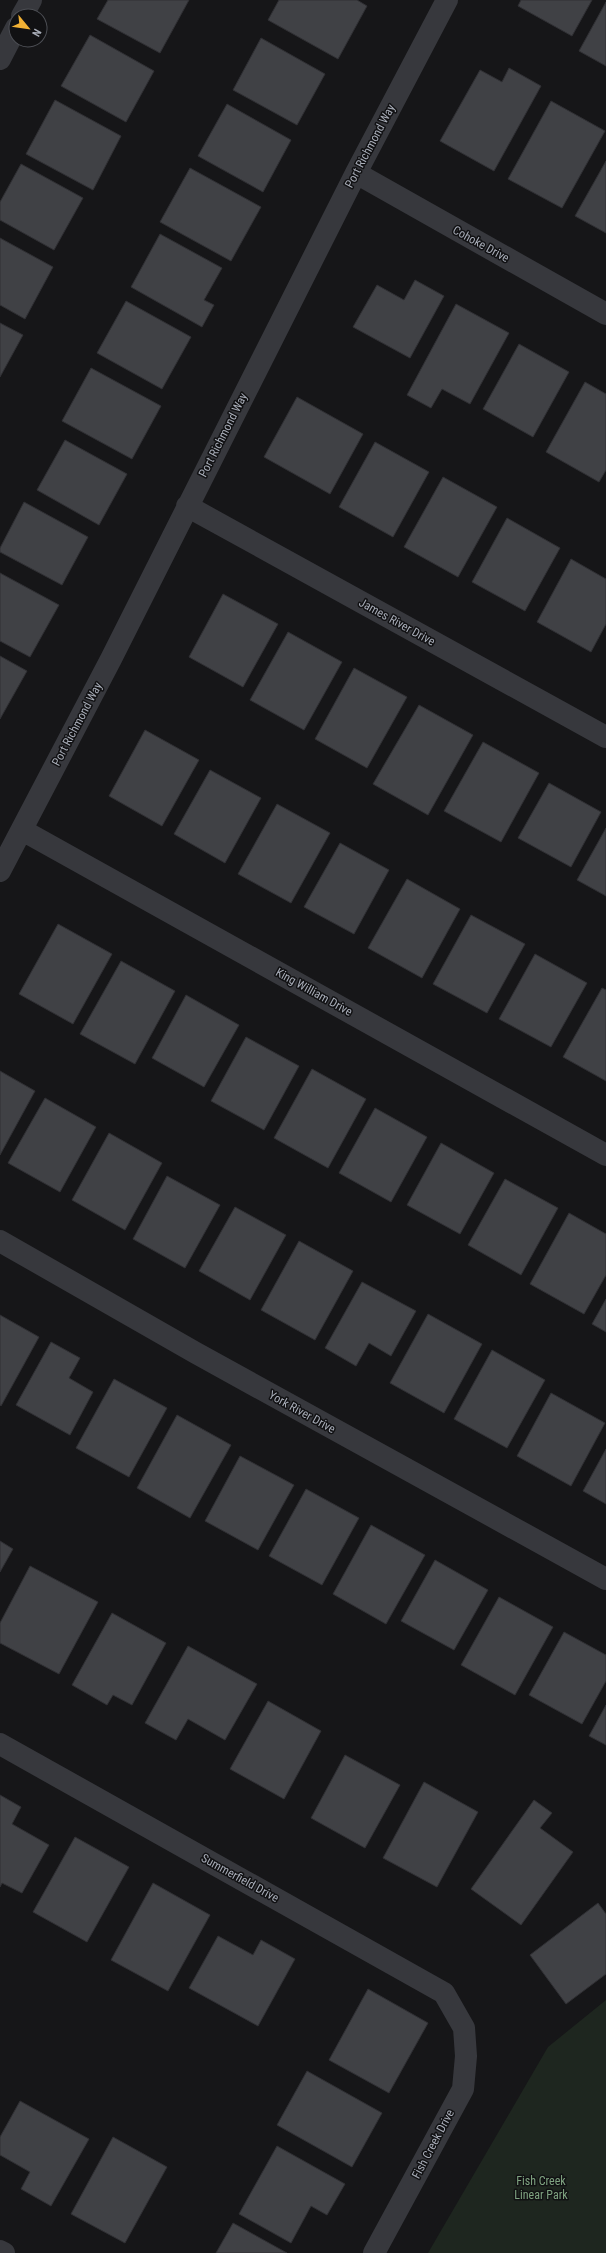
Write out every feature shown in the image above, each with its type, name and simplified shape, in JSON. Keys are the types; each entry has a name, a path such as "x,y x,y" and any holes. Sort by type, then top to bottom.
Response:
{"street":[{"name":"Port Richmond Way","path":"0,871 111,659 356,173 447,0"},
{"path":"0,59 8,44"},
{"name":"Cohoke Drive","path":"356,173 606,314"},
{"name":"James River Drive","path":"187,506 606,737"},
{"name":"King William Drive","path":"22,830 606,1155"},
{"name":"York River Drive","path":"0,1241 196,1353 606,1579"},
{"name":"Summerfield Drive","path":"0,1744 444,1993 464,2028"},
{"name":"Fish Creek Drive","path":"374,2253 463,2088 466,2056 464,2028"},
{"path":"0,2251 4,2253"}],"green space":[{"name":"Fish Creek Linear Park","path":"606,2000 606,2253 428,2253 548,2047"}],"building":[{"path":"108,0 189,0 160,53 97,19"},
{"path":"279,0 357,0 367,6 338,59 268,20"},
{"path":"521,0 592,0 572,36 518,6"},
{"path":"606,2 606,66 579,51"},
{"path":"90,35 154,71 126,122 61,86"},
{"path":"261,38 325,74 297,125 233,90"},
{"path":"509,68 541,86 494,171 440,141 480,70 502,82"},
{"path":"55,100 121,136 93,190 26,154"},
{"path":"551,101 605,131 562,208 508,179"},
{"path":"227,104 291,140 263,192 198,156"},
{"path":"606,161 606,233 575,216"},
{"path":"21,164 83,198 54,250 0,220 0,202"},
{"path":"190,168 261,207 231,261 160,222"},
{"path":"160,234 222,268 204,300 214,305 202,327 131,287"},
{"path":"0,238 53,267 25,319 0,305"},
{"path":"415,280 444,296 410,358 353,327 377,285 404,300"},
{"path":"126,301 191,337 162,389 97,353"},
{"path":"456,304 509,333 470,404 442,389 431,408 407,395"},
{"path":"0,323 23,335 0,377"},
{"path":"519,344 569,372 533,437 483,409"},
{"path":"91,368 161,406 132,459 62,421"},
{"path":"585,382 606,394 606,470 599,482 546,452"},
{"path":"297,397 363,434 330,494 264,457"},
{"path":"65,440 127,474 99,525 37,490"},
{"path":"375,442 429,472 393,537 339,507"},
{"path":"443,477 497,507 458,577 404,547"},
{"path":"24,502 88,537 62,585 0,552 0,548"},
{"path":"507,518 560,548 525,611 472,582"},
{"path":"571,559 606,579 606,624 591,652 537,622"},
{"path":"0,573 59,605 30,657 0,641"},
{"path":"223,594 278,624 243,687 189,657"},
{"path":"288,632 342,662 304,730 250,700"},
{"path":"0,656 27,671 0,719"},
{"path":"354,668 407,697 367,768 315,739"},
{"path":"419,705 473,735 428,815 373,784"},
{"path":"145,730 199,760 162,826 109,796"},
{"path":"483,742 539,773 501,842 444,811"},
{"path":"210,770 261,798 225,863 174,834"},
{"path":"549,783 601,812 571,867 518,838"},
{"path":"277,804 330,833 291,903 238,874"},
{"path":"606,828 606,896 577,880"},
{"path":"340,843 389,870 354,934 304,907"},
{"path":"407,879 460,909 422,978 368,948"},
{"path":"471,915 525,944 487,1013 433,984"},
{"path":"58,924 112,954 73,1024 19,994"},
{"path":"535,954 587,983 551,1047 499,1019"},
{"path":"121,961 175,991 135,1064 80,1034"},
{"path":"602,988 606,990 606,1081 563,1057"},
{"path":"186,995 239,1025 204,1087 152,1058"},
{"path":"246,1037 299,1066 264,1130 211,1101"},
{"path":"312,1069 366,1099 328,1168 274,1138"},
{"path":"0,1071 35,1091 0,1155"},
{"path":"45,1098 96,1127 60,1192 8,1163"},
{"path":"375,1108 427,1137 391,1202 339,1173"},
{"path":"109,1133 162,1163 125,1230 72,1200"},
{"path":"441,1143 494,1173 460,1234 407,1205"},
{"path":"167,1176 220,1205 185,1268 133,1239"},
{"path":"505,1179 558,1208 521,1275 468,1245"},
{"path":"235,1207 286,1235 250,1300 199,1271"},
{"path":"569,1213 606,1234 606,1275 584,1314 530,1284"},
{"path":"299,1241 353,1271 315,1340 261,1310"},
{"path":"362,1282 416,1311 391,1356 369,1343 356,1366 325,1348"},
{"path":"606,1299 606,1332 592,1324"},
{"path":"428,1314 482,1344 444,1413 390,1383"},
{"path":"0,1315 39,1337 1,1406 0,1405"},
{"path":"51,1342 80,1358 69,1378 93,1392 70,1435 16,1405"},
{"path":"492,1350 545,1380 507,1448 454,1419"},
{"path":"114,1379 167,1408 129,1477 76,1448"},
{"path":"551,1393 605,1423 571,1486 517,1456"},
{"path":"177,1415 231,1445 190,1518 137,1488"},
{"path":"606,1449 606,1504 583,1491"},
{"path":"240,1456 294,1485 258,1550 205,1521"},
{"path":"306,1489 359,1518 322,1585 269,1556"},
{"path":"371,1525 425,1555 386,1624 333,1594"},
{"path":"0,1541 13,1549 0,1572"},
{"path":"435,1560 488,1590 454,1650 401,1621"},
{"path":"30,1566 98,1602 59,1674 0,1643 0,1623"},
{"path":"499,1597 553,1627 515,1695 461,1665"},
{"path":"112,1613 166,1643 132,1705 113,1695 107,1705 72,1685"},
{"path":"564,1632 606,1655 606,1681 582,1724 529,1695"},
{"path":"188,1646 257,1684 225,1740 188,1719 176,1740 145,1723"},
{"path":"268,1701 321,1731 284,1799 230,1769"},
{"path":"606,1705 606,1745 589,1736"},
{"path":"345,1755 400,1785 365,1848 311,1818"},
{"path":"424,1782 478,1812 437,1887 383,1858"},
{"path":"0,1795 21,1807 12,1824 49,1845 22,1893 2,1883 0,1887"},
{"path":"534,1800 552,1813 540,1828 573,1852 521,1925 471,1889"},
{"path":"75,1837 129,1867 87,1942 33,1912"},
{"path":"153,1883 210,1915 168,1991 111,1960"},
{"path":"598,1903 606,1914 606,1974 566,2004 530,1955"},
{"path":"218,1936 253,1955 261,1940 295,1959 258,2026 189,1988"},
{"path":"368,1989 428,2023 389,2093 329,2060"},
{"path":"307,2071 382,2113 352,2167 277,2125"},
{"path":"20,2101 89,2139 51,2206 21,2189 30,2172 0,2155 0,2137"},
{"path":"113,2137 167,2167 125,2243 71,2214"},
{"path":"277,2146 345,2184 327,2215 311,2206 291,2243 239,2214"},
{"path":"233,2223 287,2253 216,2253"}]}
